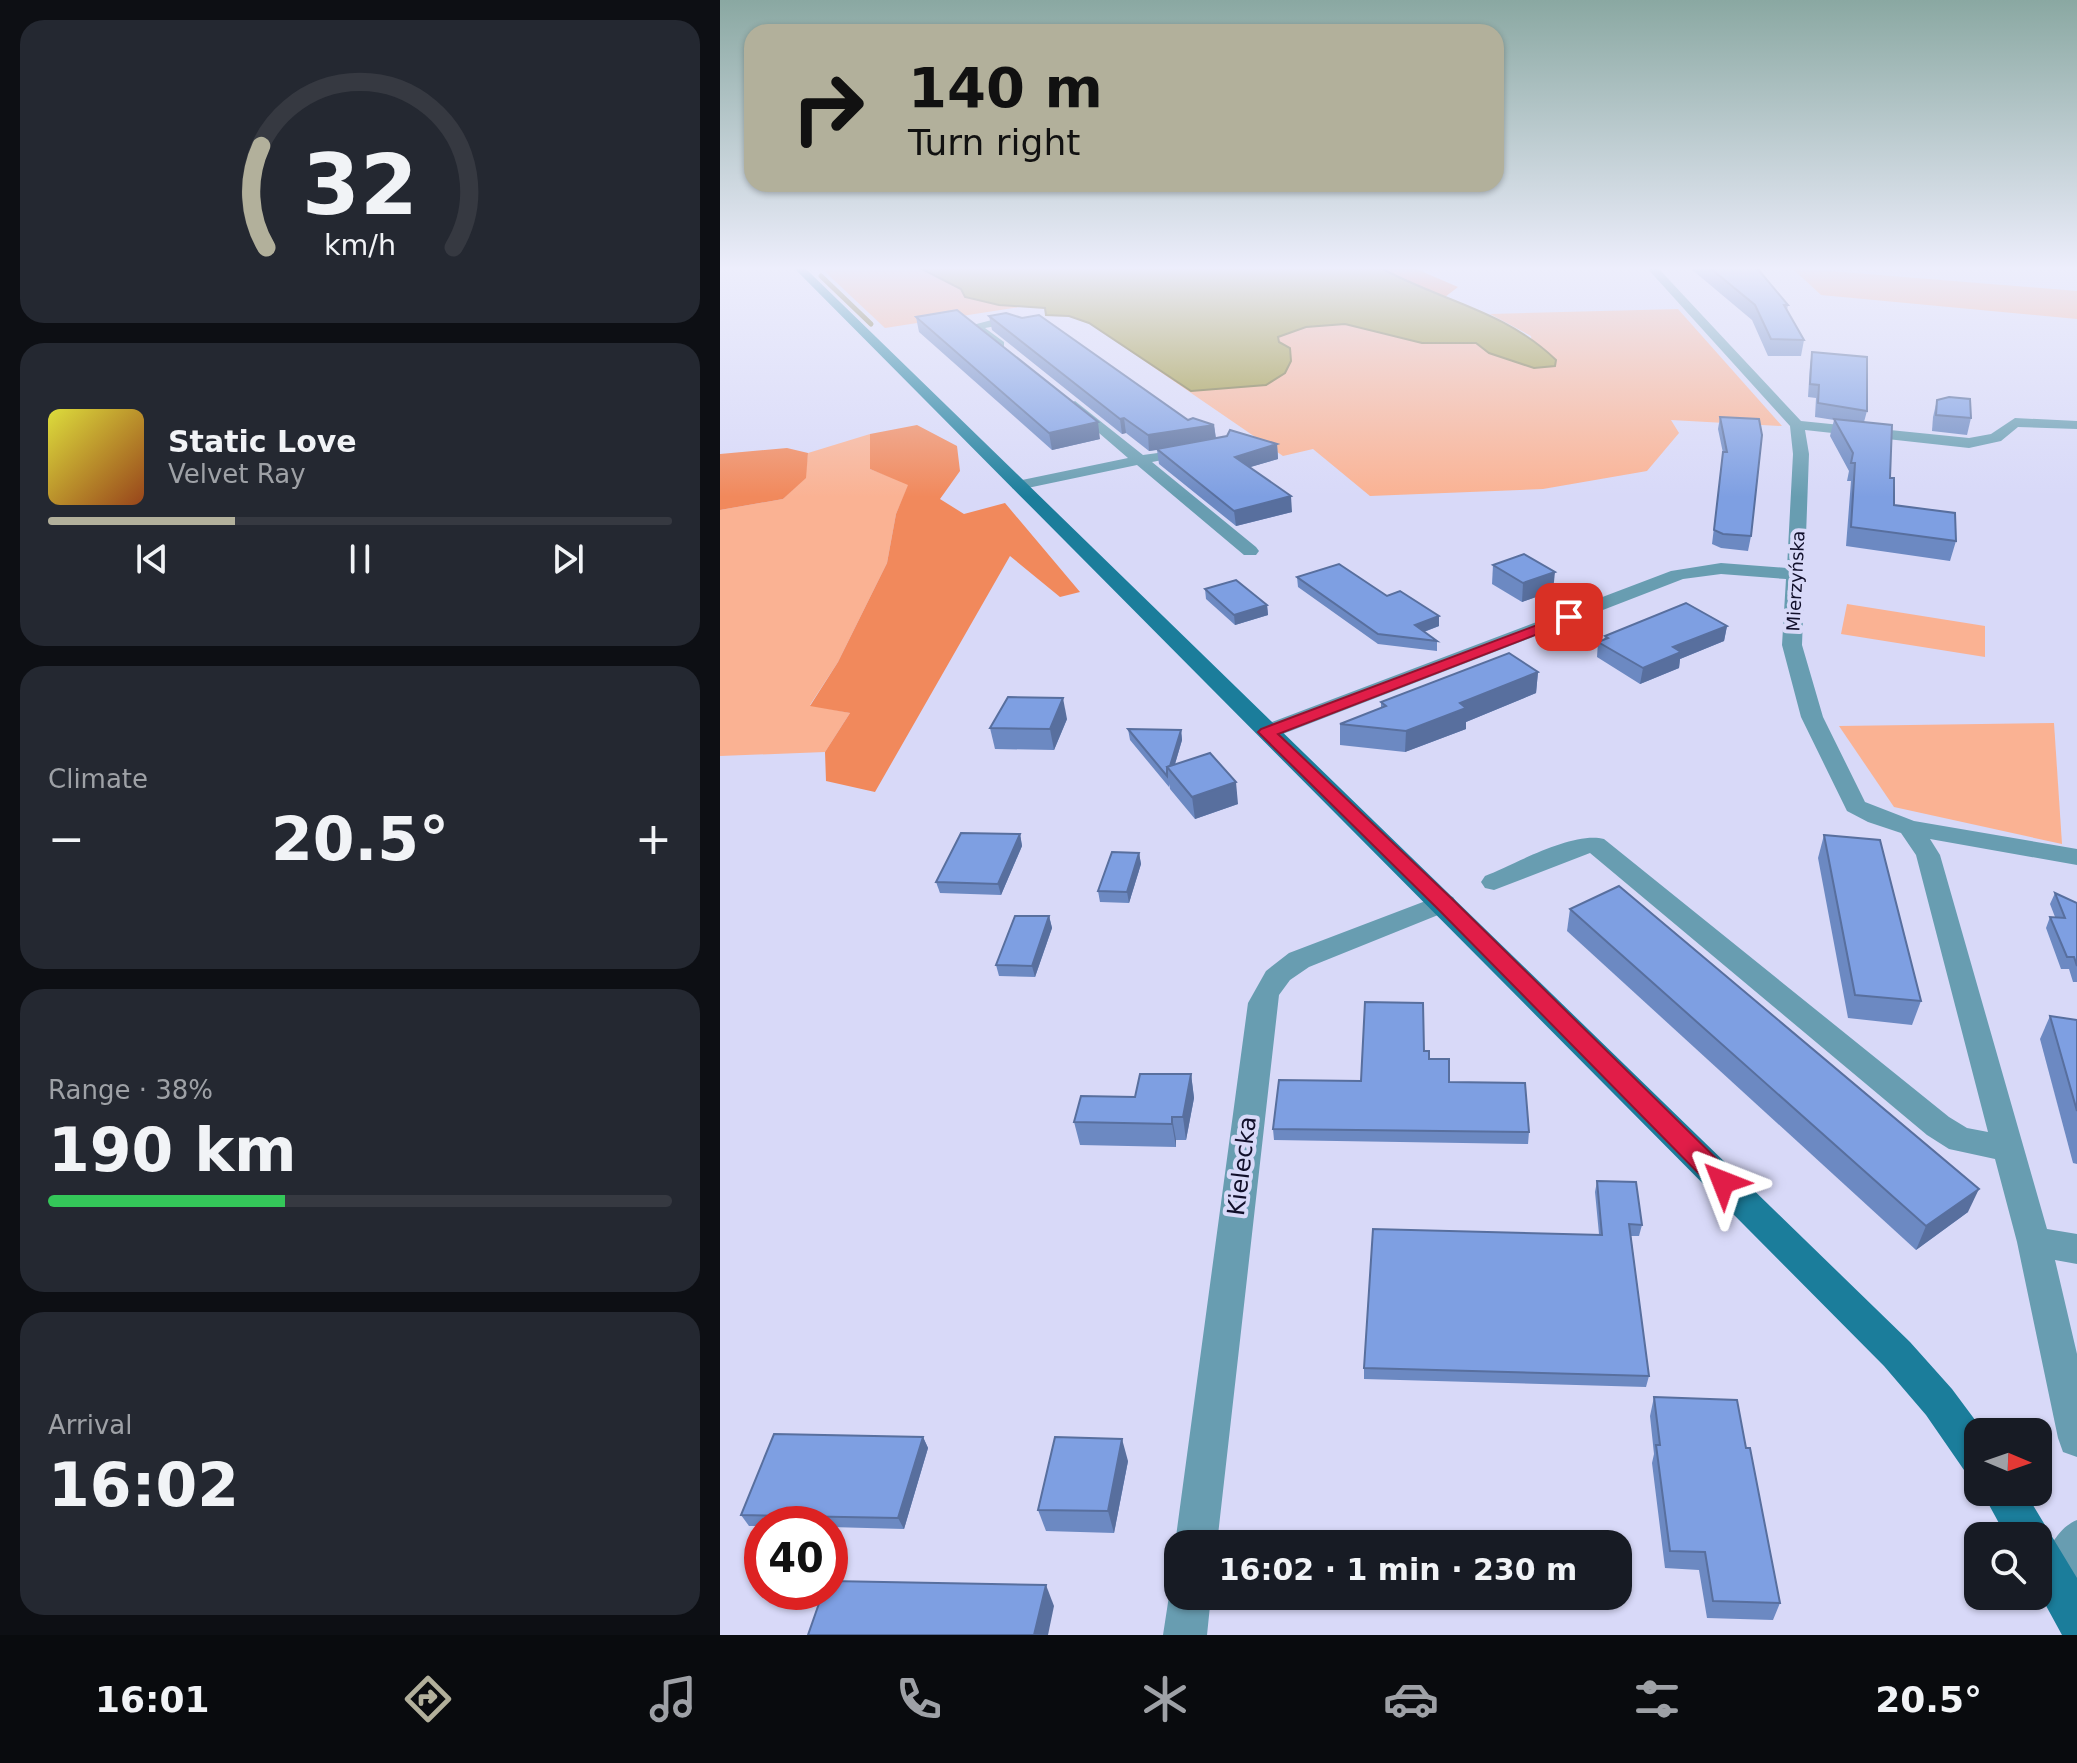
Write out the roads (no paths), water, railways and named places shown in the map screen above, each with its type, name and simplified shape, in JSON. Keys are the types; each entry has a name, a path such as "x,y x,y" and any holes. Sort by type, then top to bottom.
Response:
{"street":[{"path":"876,344 1897,1354 1964,1437"},
{"path":"999,344 1010,353"},
{"path":"1722,344 1797,425 1969,443 1996,438 2015,422 2077,425"},
{"path":"1057,390 1250,551"},
{"name":"Mierzyńska","path":"1797,425 1801,454 1792,645 1812,717 1855,806 1876,817 1910,828 2077,857"},
{"path":"1018,485 1209,447"},
{"path":"1272,738 1677,575 1702,568 1797,575"},
{"path":"1910,828 1928,855 2010,1149 2077,1438"},
{"path":"1494,882 1580,847 1595,845 1949,1135 1981,1145 2010,1149"},
{"name":"Kielecka","path":"1198,1530 1262,1003 1269,984 1280,971 1299,960 1444,903"},
{"path":"2034,1242 2077,1249"},
{"path":"2014,1506 2027,1522"},
{"path":"2052,1557 2077,1620"},
{"path":"1185,1635 1188,1610"}]}
